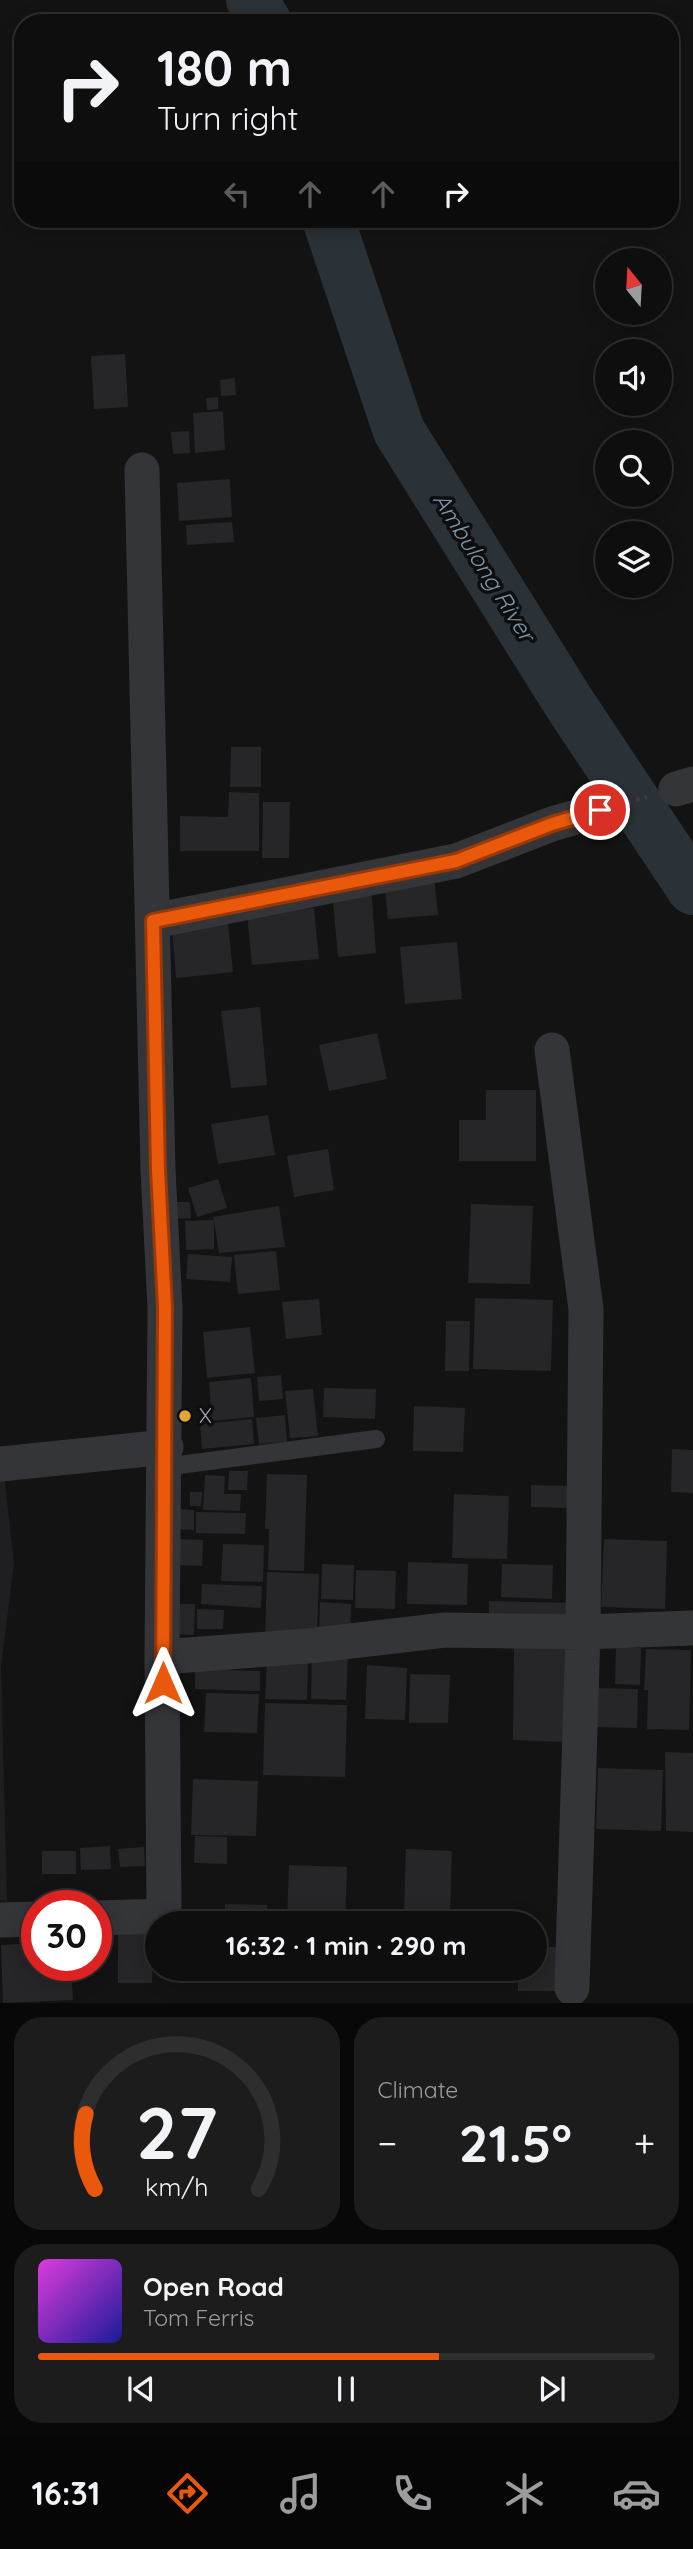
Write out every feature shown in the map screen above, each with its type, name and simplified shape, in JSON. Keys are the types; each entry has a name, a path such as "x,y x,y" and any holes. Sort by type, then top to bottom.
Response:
{"street":[{"path":"112,1918 164,1916 162,1657 165,1308 158,1170 142,470"},
{"path":"153,921 456,861 552,824 600,810"},
{"path":"552,1049 586,1309 583,1632 572,1988"},
{"path":"0,1464 165,1457"},
{"path":"162,1657 308,1646 445,1630 583,1632 693,1628"},
{"path":"0,1920 21,1919"}],"lane":[{"path":"165,1457 376,1440"}],"path":[{"path":"600,810 685,787"}],"shaded area":[{"path":"0,1465 3,1465 14,1563 1,1667 7,1901 0,1900"}],"building":[{"path":"125,354 128,407 94,409 91,356"},
{"path":"235,378 236,395 221,396 220,380"},
{"path":"218,397 218,409 207,410 206,398"},
{"path":"223,411 225,450 195,453 193,413"},
{"path":"189,431 190,453 173,454 171,432"},
{"path":"230,479 232,517 179,521 177,483"},
{"path":"232,522 234,542 187,545 186,525"},
{"path":"231,747 261,747 261,787 230,787"},
{"path":"229,792 259,793 259,851 180,851 180,816 228,817"},
{"path":"263,802 290,802 289,858 262,858"},
{"path":"434,876 438,915 388,919 384,881"},
{"path":"371,887 376,953 338,957 332,891"},
{"path":"314,908 319,959 252,965 247,914"},
{"path":"228,923 233,972 176,978 172,929"},
{"path":"457,942 462,999 405,1004 400,947"},
{"path":"260,1007 267,1085 231,1088 221,1011"},
{"path":"377,1033 387,1079 329,1091 319,1045"},
{"path":"486,1090 536,1090 536,1161 459,1161 459,1120 486,1120"},
{"path":"268,1115 275,1155 218,1164 211,1124"},
{"path":"328,1149 334,1190 294,1197 287,1156"},
{"path":"218,1179 227,1208 197,1217 188,1188"},
{"path":"173,1202 190,1202 191,1218 173,1219"},
{"path":"471,1204 533,1206 530,1284 468,1283"},
{"path":"279,1206 285,1247 219,1253 213,1217"},
{"path":"214,1220 214,1249 186,1250 185,1221"},
{"path":"276,1251 280,1290 238,1294 234,1255"},
{"path":"188,1254 232,1257 230,1282 186,1279"},
{"path":"475,1298 553,1300 551,1371 473,1369"},
{"path":"319,1299 322,1335 286,1339 282,1302"},
{"path":"446,1321 470,1321 469,1371 445,1371"},
{"path":"250,1327 255,1373 207,1378 203,1332"},
{"path":"281,1375 283,1399 259,1401 257,1377"},
{"path":"251,1378 254,1417 212,1421 209,1382"},
{"path":"324,1388 376,1389 375,1419 323,1417"},
{"path":"313,1389 318,1436 290,1438 285,1391"},
{"path":"414,1406 465,1408 463,1452 413,1451"},
{"path":"285,1415 287,1442 259,1444 256,1418"},
{"path":"252,1419 254,1444 202,1449 200,1424"},
{"path":"672,1449 693,1450 693,1493 671,1492"},
{"path":"229,1471 248,1471 247,1490 228,1490"},
{"path":"267,1474 307,1475 304,1571 268,1570 269,1529 265,1529"},
{"path":"205,1475 225,1476 224,1494 241,1494 240,1511 203,1510"},
{"path":"531,1485 571,1486 570,1508 531,1507"},
{"path":"190,1492 202,1492 201,1506 190,1506"},
{"path":"454,1494 509,1496 507,1559 452,1558"},
{"path":"176,1509 194,1510 194,1530 175,1529"},
{"path":"196,1512 246,1513 245,1534 196,1533"},
{"path":"177,1539 203,1540 202,1566 176,1565"},
{"path":"604,1539 667,1541 665,1609 601,1607"},
{"path":"223,1544 264,1545 263,1582 221,1581"},
{"path":"408,1562 468,1564 467,1605 407,1604"},
{"path":"322,1564 354,1565 353,1600 321,1599"},
{"path":"502,1564 553,1565 552,1599 501,1597"},
{"path":"356,1570 396,1571 395,1609 355,1608"},
{"path":"267,1572 319,1574 317,1639 265,1637"},
{"path":"202,1584 262,1586 261,1608 201,1604"},
{"path":"489,1601 574,1603 573,1628 489,1625"},
{"path":"320,1602 351,1604 350,1640 319,1639"},
{"path":"174,1604 195,1604 194,1635 174,1634"},
{"path":"197,1609 224,1610 223,1629 197,1629"},
{"path":"514,1646 569,1647 566,1742 513,1740"},
{"path":"616,1647 641,1648 640,1685 615,1684"},
{"path":"646,1649 691,1650 689,1730 647,1729 648,1690 644,1690"},
{"path":"312,1654 348,1655 346,1700 311,1699"},
{"path":"267,1660 308,1661 307,1700 265,1699"},
{"path":"367,1665 407,1668 405,1720 365,1719"},
{"path":"195,1669 260,1671 260,1691 195,1689"},
{"path":"410,1674 450,1675 448,1723 409,1723"},
{"path":"592,1688 638,1689 637,1728 590,1727"},
{"path":"206,1693 259,1694 257,1733 204,1732"},
{"path":"265,1703 347,1705 345,1777 263,1775"},
{"path":"665,1752 693,1753 693,1832 666,1831"},
{"path":"598,1768 663,1770 661,1831 596,1829"},
{"path":"193,1779 258,1781 256,1836 191,1835"},
{"path":"195,1836 227,1837 227,1864 194,1863"},
{"path":"110,1846 111,1869 81,1870 80,1848"},
{"path":"144,1847 145,1866 120,1867 118,1849"},
{"path":"406,1849 452,1851 450,1911 404,1910"},
{"path":"42,1851 76,1851 76,1874 42,1874"},
{"path":"289,1865 347,1867 345,1911 287,1911"},
{"path":"225,1904 267,1905 267,1911 225,1911"},
{"path":"118,1919 145,1919 145,1981 152,1983 118,1983"},
{"path":"21,1944 21,1981 72,1981 73,2000 3,2003 1,1945"},
{"path":"547,1947 564,1947 563,1991 518,1991 518,1981 547,1981"}],"waterway":[{"name":"Ambulong River","path":"252,0 261,14"},
{"name":"Ambulong River","path":"331,228 399,431 569,703 693,889"}],"place":[{"name":"X","path":"185,1416"}],"route":[{"path":"163,1683 165,1308 158,1170 153,921 456,861 552,824 600,810"}]}
